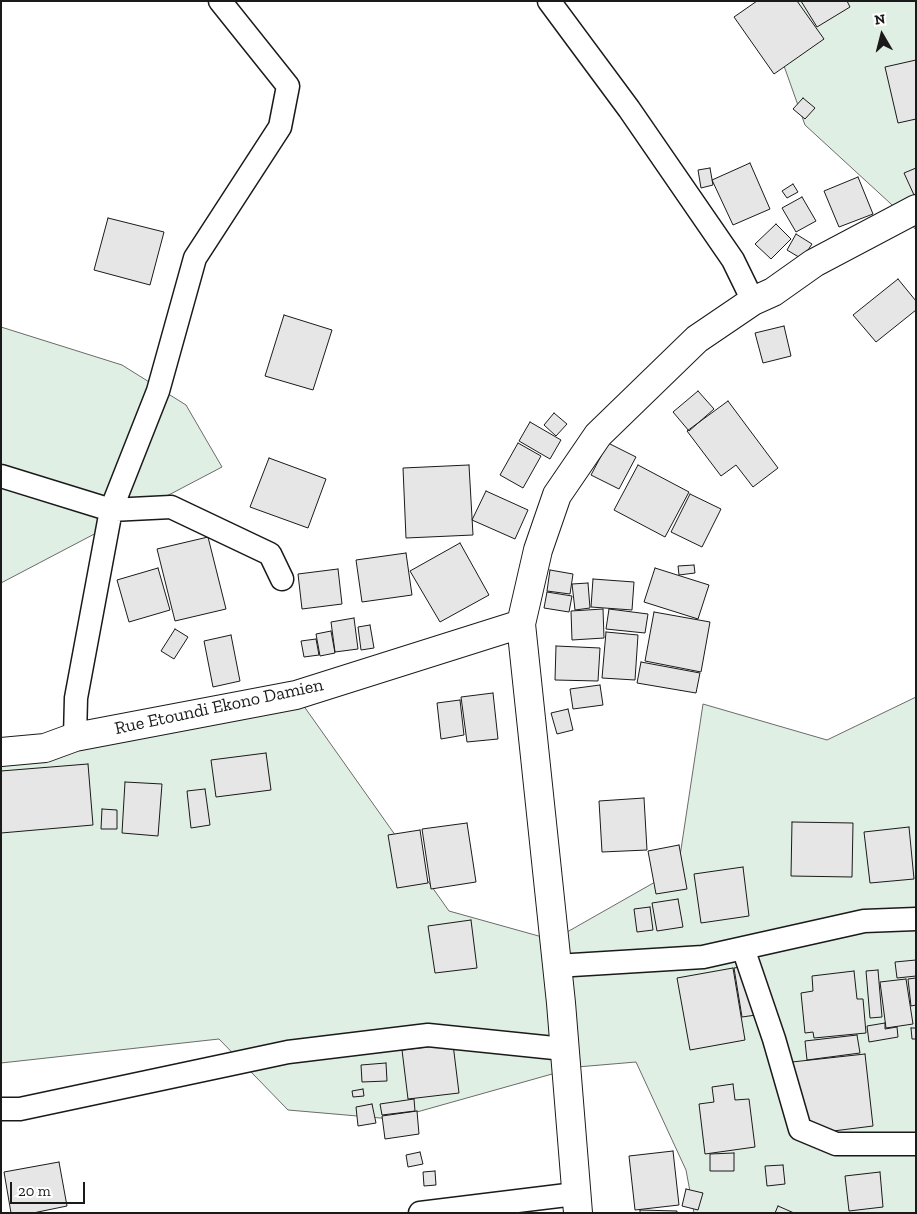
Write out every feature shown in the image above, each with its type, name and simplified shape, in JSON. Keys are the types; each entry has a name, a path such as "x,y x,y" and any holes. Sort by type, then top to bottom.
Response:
{"street":[{"path":"75,737 76,698 111,510 158,391 195,258 280,127 288,86 220,1"},
{"path":"558,4 733,260 753,301"},
{"path":"420,1213 576,1204 564,1049 521,624 538,550 557,495 598,435 697,339 753,301 774,292 814,263 916,209"},
{"path":"1,476 111,510 171,507 270,554 282,579"},
{"name":"Rue Etoundi Ekono Damien","path":"1,752 45,748 75,737 296,695 521,624"},
{"path":"556,966 703,957 864,921 916,919"},
{"path":"743,948 774,1040 800,1128 836,1144 916,1144"},
{"path":"1,1109 20,1109 288,1052 428,1035 564,1049"}],"green space":[{"path":"764,1 916,1 916,230 903,215 805,125 762,4"},
{"path":"1,327 122,365 186,405 222,467 1,583"},
{"path":"296,695 449,911 553,940 678,869 703,704 827,740 916,697 916,1213 694,1213 686,1170 636,1062 577,1067 392,1119 288,1110 219,1039 1,1063 1,752"}],"building":[{"path":"757,1 797,1 824,39 774,74 734,17"},
{"path":"801,1 847,1 850,7 817,27"},
{"path":"916,60 916,119 898,123 885,67"},
{"path":"803,98 815,108 805,119 793,109"},
{"path":"750,163 770,209 733,225 712,180"},
{"path":"710,168 713,185 701,188 698,170"},
{"path":"916,168 916,194 914,195 904,173"},
{"path":"858,177 873,214 839,227 824,191"},
{"path":"793,184 798,192 787,198 782,191"},
{"path":"802,197 816,221 796,232 782,208"},
{"path":"108,218 164,232 150,285 94,270"},
{"path":"776,224 791,239 771,259 755,244"},
{"path":"796,234 812,244 802,259 787,250"},
{"path":"898,279 916,301 916,310 876,342 853,315"},
{"path":"284,315 332,330 313,390 265,376"},
{"path":"784,326 791,356 763,363 755,333"},
{"path":"698,391 714,409 689,431 673,412"},
{"path":"728,401 778,468 753,487 736,465 721,476 687,431"},
{"path":"554,413 567,424 556,436 544,425"},
{"path":"530,422 561,440 550,459 519,441"},
{"path":"518,443 541,456 523,488 500,475"},
{"path":"608,443 636,457 619,489 591,475"},
{"path":"269,458 326,479 308,528 250,507"},
{"path":"469,465 473,535 406,538 403,468"},
{"path":"638,465 689,492 665,537 614,510"},
{"path":"486,491 528,510 515,539 472,520"},
{"path":"690,494 721,509 702,547 671,532"},
{"path":"208,537 226,609 175,621 157,549"},
{"path":"460,543 489,595 440,622 410,571"},
{"path":"406,553 412,595 362,602 356,560"},
{"path":"694,565 695,573 679,575 678,566"},
{"path":"158,568 170,610 129,622 117,580"},
{"path":"655,568 709,585 698,619 644,602"},
{"path":"338,569 342,604 302,609 298,574"},
{"path":"550,570 573,574 570,594 547,591"},
{"path":"593,579 634,582 632,610 591,607"},
{"path":"588,583 590,608 575,610 572,584"},
{"path":"547,592 572,596 569,612 544,608"},
{"path":"603,609 604,638 572,640 571,611"},
{"path":"609,609 648,614 645,633 606,629"},
{"path":"654,612 710,622 701,672 645,661"},
{"path":"354,618 358,649 335,652 331,622"},
{"path":"370,625 374,648 361,650 358,627"},
{"path":"175,629 188,637 174,659 161,651"},
{"path":"331,631 335,653 320,656 316,634"},
{"path":"606,632 638,635 635,680 602,678"},
{"path":"231,635 240,681 213,687 204,641"},
{"path":"316,639 319,655 304,657 301,641"},
{"path":"556,646 600,648 598,681 555,680"},
{"path":"641,662 700,673 696,693 637,683"},
{"path":"600,685 603,705 573,709 570,689"},
{"path":"493,693 498,739 467,742 461,697"},
{"path":"460,700 464,735 441,739 437,703"},
{"path":"568,709 573,730 557,734 551,713"},
{"path":"266,753 271,790 216,797 211,760"},
{"path":"88,764 93,825 1,833 1,771"},
{"path":"125,782 162,784 158,836 122,833"},
{"path":"205,789 210,825 191,828 187,791"},
{"path":"644,798 647,850 602,852 599,801"},
{"path":"102,809 117,810 117,829 101,829"},
{"path":"792,822 853,823 852,877 791,876"},
{"path":"467,823 476,882 431,889 422,829"},
{"path":"909,827 914,879 870,883 864,832"},
{"path":"420,830 428,883 397,888 388,835"},
{"path":"679,845 687,889 656,894 648,851"},
{"path":"743,867 749,916 701,923 694,874"},
{"path":"678,899 683,927 657,931 652,903"},
{"path":"650,907 653,930 637,932 634,909"},
{"path":"471,920 477,968 435,973 428,926"},
{"path":"916,960 916,976 897,978 895,962"},
{"path":"754,965 763,1014 742,1017 734,968"},
{"path":"733,968 745,1040 690,1050 677,978"},
{"path":"878,970 882,1017 870,1018 866,971"},
{"path":"854,971 857,999 863,999 866,1033 814,1038 813,1032 805,1033 801,993 813,991 812,976"},
{"path":"916,978 916,1005 911,1006 908,979"},
{"path":"906,979 913,1024 886,1028 880,982"},
{"path":"885,1023 885,1029 897,1027 898,1037 869,1042 867,1026"},
{"path":"911,1028 916,1028 916,1039 912,1039"},
{"path":"857,1035 860,1053 807,1060 805,1041"},
{"path":"453,1044 459,1093 408,1099 402,1050"},
{"path":"865,1054 873,1126 801,1135 792,1062"},
{"path":"386,1063 387,1081 362,1082 361,1065"},
{"path":"733,1084 735,1100 749,1099 755,1147 705,1154 699,1104 714,1102 712,1087"},
{"path":"363,1089 364,1096 353,1097 352,1091"},
{"path":"414,1099 415,1111 382,1115 380,1104"},
{"path":"372,1104 376,1123 358,1126 356,1107"},
{"path":"417,1111 419,1134 385,1139 382,1116"},
{"path":"673,1151 679,1205 635,1210 629,1156"},
{"path":"420,1152 423,1164 408,1167 406,1155"},
{"path":"734,1153 734,1171 710,1171 710,1154"},
{"path":"59,1162 67,1206 33,1213 11,1213 4,1172"},
{"path":"783,1165 785,1184 767,1186 765,1166"},
{"path":"435,1171 436,1185 424,1186 423,1172"},
{"path":"880,1172 883,1207 849,1211 845,1176"},
{"path":"686,1189 703,1193 698,1210 682,1206"},
{"path":"778,1206 794,1213 775,1213"},
{"path":"640,1210 677,1211 677,1213 640,1213"}]}
